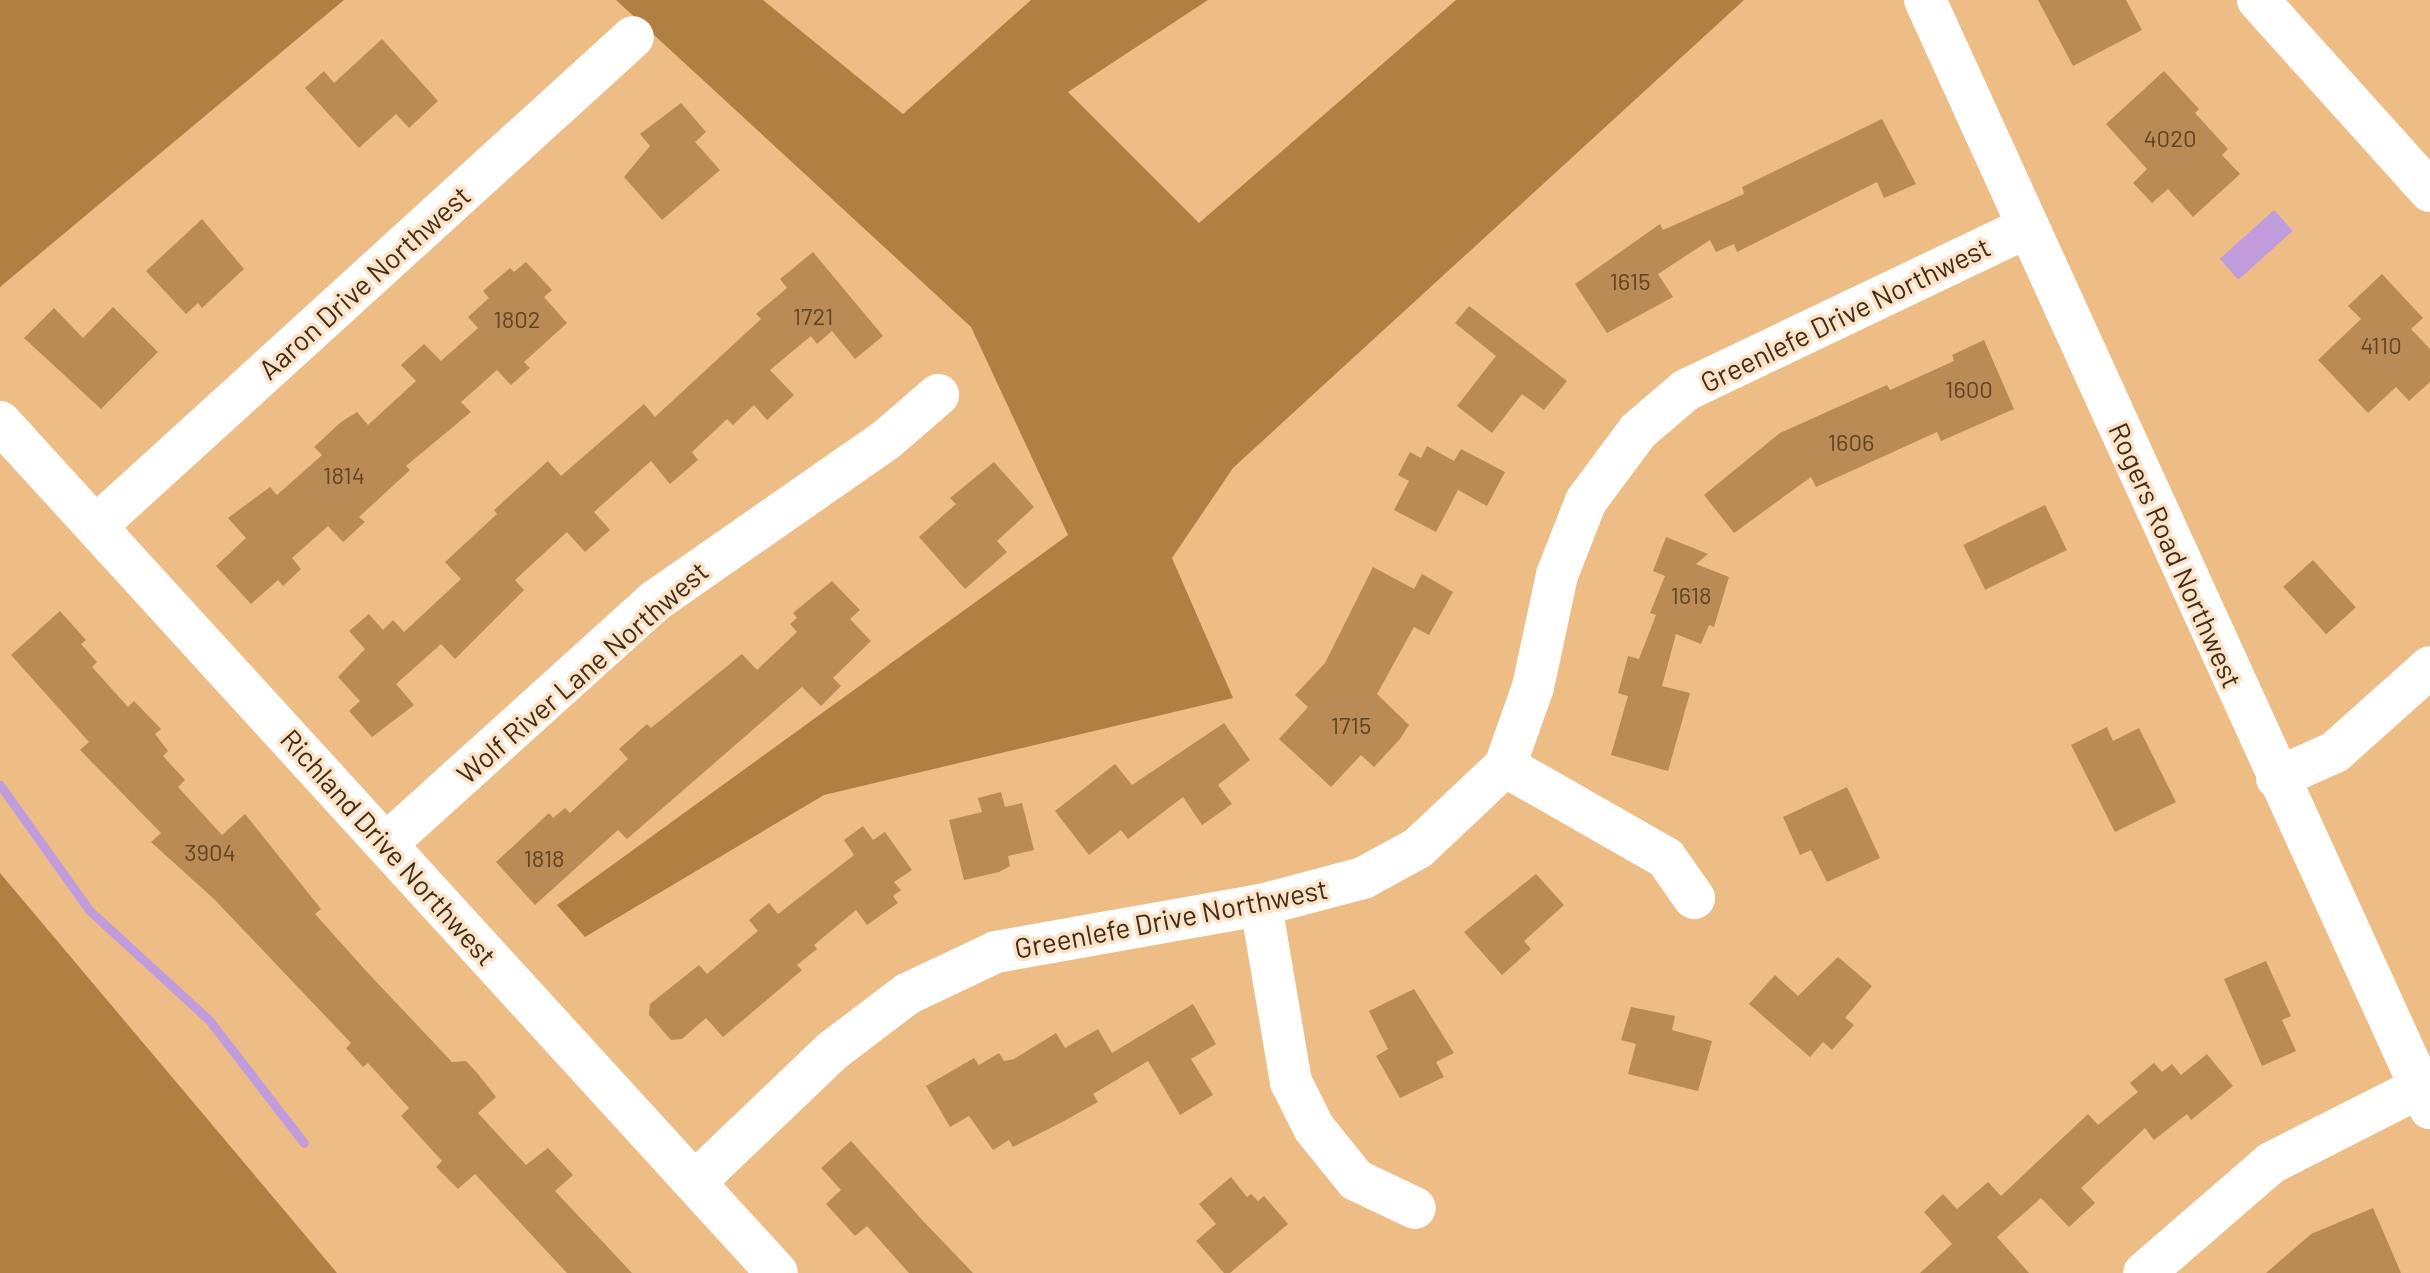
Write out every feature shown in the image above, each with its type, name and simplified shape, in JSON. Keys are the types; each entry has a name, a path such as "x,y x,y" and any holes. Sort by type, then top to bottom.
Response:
{"street":[{"name":"Rogers Road Northwest","path":"1925,0 2425,1098"},
{"path":"2258,0 2430,191"},
{"name":"Aaron Drive Northwest","path":"96,526 633,37"},
{"name":"Greenlefe Drive Northwest","path":"695,1182 832,1051 907,994 996,952 1261,905 1363,878 1418,848 1505,766 1533,687 1557,575 1568,546 1586,501 1638,431 1686,390 2027,227"},
{"name":"Wolf River Lane Northwest","path":"386,844 655,601 886,440 938,395"},
{"name":"Richland Drive Northwest","path":"0,422 777,1273"},
{"path":"2277,778 2335,752 2430,667"},
{"path":"1505,766 1666,858 1694,898"},
{"path":"1261,905 1291,1082 1303,1105 1356,1180 1415,1208"},
{"path":"2144,1273 2271,1163 2425,1098"}],"shaded area":[{"path":"0,0 344,0 0,287"},
{"path":"616,0 763,0 903,114 1031,0 1208,0 1068,92 1199,223 1456,0 1744,0 1233,468 1172,558 1233,698 824,795 585,937 557,905 1068,535 971,327"},
{"path":"2274,210 2293,231 2238,280 2220,259"},
{"path":"0,873 337,1273 0,1273"}],"building":[{"path":"2038,0 2126,0 2142,30 2073,66"},
{"path":"382,39 438,101 409,128 396,114 359,148 305,88 324,71 334,83"},
{"path":"2164,71 2199,109 2195,113 2228,149 2222,155 2240,174 2193,217 2168,189 2152,203 2133,183 2147,169 2106,124"},
{"path":"681,103 706,132 695,142 720,170 662,220 624,177 650,146 640,134"},
{"path":"1882,119 1916,184 1884,198 1877,182 1737,252 1734,244 1716,252 1710,240 1658,274 1673,297 1607,333 1575,284 1660,224 1663,230 1744,194 1742,187"},
{"path":"202,219 244,269 202,308 198,303 186,314 146,271"},
{"path":"813,252 883,336 855,359 832,331 817,344 811,336 770,370 794,395 767,420 754,405 733,425 727,419 692,452 698,460 670,484 651,461 594,512 610,530 585,552 567,532 515,580 524,590 455,659 441,644 396,684 414,705 372,737 349,711 360,701 338,677 365,649 349,631 369,614 383,630 393,620 404,632 461,579 445,562 497,514 494,510 548,461 561,476 644,404 655,417 761,319 756,314 787,288 780,279"},
{"path":"526,262 552,290 544,297 567,323 524,362 530,368 511,385 497,370 461,402 471,412 406,466 410,470 359,517 365,522 343,542 328,526 292,558 301,569 283,586 278,580 251,604 216,566 246,538 228,518 270,487 277,495 322,455 314,447 341,422 357,412 368,425 416,381 401,365 424,344 441,361 478,328 468,317 489,298 483,291 510,268 514,272"},
{"path":"2382,274 2423,318 2411,329 2430,349 2430,382 2409,401 2396,387 2368,413 2318,360 2361,319 2348,306"},
{"path":"1469,306 1567,381 1544,410 1522,394 1492,433 1457,406 1496,356 1455,323"},
{"path":"113,307 158,352 101,409 24,338 54,308 83,338"},
{"path":"1984,340 2014,409 1941,441 1937,432 1816,487 1811,477 1734,533 1704,495 1780,433 1887,385 1890,390 1954,361 1952,355"},
{"path":"1427,446 1454,461 1461,449 1505,472 1487,506 1458,490 1436,532 1394,510 1409,481 1398,475 1410,452 1421,458"},
{"path":"994,462 1034,507 997,541 1007,552 965,589 919,537 956,504 950,498"},
{"path":"2045,505 2067,550 1985,590 1963,545"},
{"path":"1666,537 1708,554 1696,564 1729,577 1714,627 1709,625 1701,644 1676,634 1662,686 1690,693 1668,771 1611,755 1628,696 1618,693 1628,656 1639,659 1656,615 1650,613 1665,576 1653,571"},
{"path":"2313,560 2356,608 2326,634 2283,587"},
{"path":"1373,567 1414,589 1422,574 1453,592 1429,635 1414,627 1377,694 1409,725 1374,767 1361,755 1331,787 1279,739 1308,707 1295,695 1325,663"},
{"path":"832,581 860,610 850,619 871,641 833,678 841,686 821,706 802,687 627,839 618,830 535,905 496,862 549,813 553,818 565,808 570,813 628,759 619,749 647,724 651,728 742,654 757,670 797,632 790,624 797,618 793,613"},
{"path":"60,611 86,640 81,644 97,662 92,667 128,707 134,701 161,729 155,734 168,751 163,756 185,780 178,787 222,835 245,814 321,909 315,914 452,1062 466,1061 496,1097 478,1113 526,1165 548,1148 573,1175 555,1191 632,1273 567,1273 475,1174 458,1189 436,1167 442,1161 401,1116 409,1108 368,1063 363,1067 346,1048 351,1043 214,899 151,842 161,833 80,750 89,742 11,655"},
{"path":"1224,723 1250,760 1218,785 1232,804 1202,825 1183,797 1128,839 1121,830 1089,855 1055,811 1115,764 1132,785"},
{"path":"2107,727 2113,741 2139,728 2176,802 2115,832 2071,745"},
{"path":"1847,787 1880,858 1827,882 1811,850 1800,855 1783,817"},
{"path":"1001,792 1005,807 1022,803 1034,850 1008,856 1010,866 999,872 964,880 949,820 982,812 978,798"},
{"path":"863,826 873,840 885,832 912,870 894,882 901,890 893,896 898,903 867,925 856,910 814,945 817,949 797,965 802,970 723,1037 706,1018 682,1039 671,1040 649,1015 650,1004 699,965 707,974 758,931 749,920 769,903 778,914 854,855 844,840"},
{"path":"1536,874 1564,905 1524,941 1531,949 1502,975 1464,932"},
{"path":"1838,957 1872,986 1845,1018 1854,1025 1832,1050 1823,1042 1810,1057 1749,1004 1775,975 1798,996"},
{"path":"2266,961 2291,1016 2282,1020 2296,1051 2262,1066 2224,979"},
{"path":"1414,989 1454,1053 1436,1062 1444,1077 1400,1098 1376,1056 1388,1049 1369,1011"},
{"path":"1193,1004 1216,1044 1191,1059 1213,1095 1180,1115 1148,1061 1093,1094 1098,1102 1013,1147 1009,1140 993,1150 969,1116 950,1127 926,1086 974,1058 979,1065 999,1053 1004,1061 1014,1059 1056,1033 1065,1048 1098,1029 1112,1053"},
{"path":"1631,1007 1675,1016 1672,1030 1712,1041 1698,1091 1628,1074 1636,1044 1621,1040"},
{"path":"2207,1054 2233,1086 2191,1120 2187,1114 2154,1140 2145,1128 2081,1188 2095,1203 2069,1227 2041,1198 1997,1237 2029,1273 1920,1273 1952,1244 1924,1212 1943,1194 1957,1209 1988,1182 2001,1196 2088,1114 2098,1125 2138,1092 2130,1083 2154,1063 2162,1072 2172,1064 2181,1075"},
{"path":"851,1141 973,1273 909,1273 867,1226 855,1236 826,1204 841,1190 821,1168"},
{"path":"1231,1177 1247,1197 1251,1194 1258,1201 1264,1196 1288,1224 1230,1273 1224,1273 1196,1241 1216,1224 1199,1204"},
{"path":"2373,1208 2401,1273 2266,1273 2311,1234"}],"waterway":[{"path":"0,785 89,910 209,1020 304,1143"}]}
